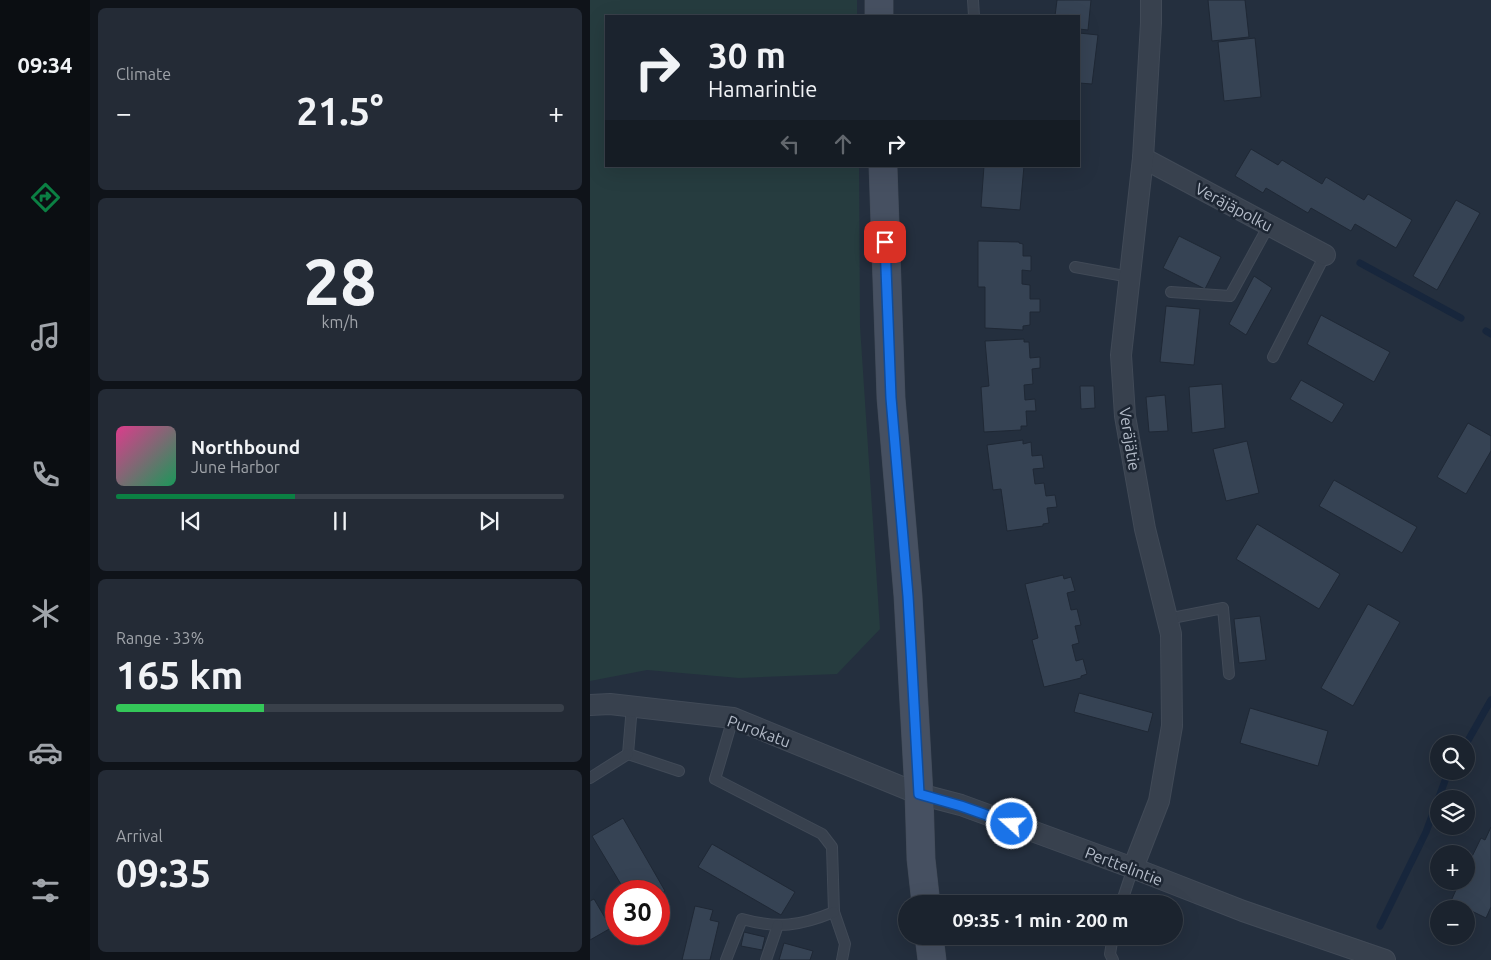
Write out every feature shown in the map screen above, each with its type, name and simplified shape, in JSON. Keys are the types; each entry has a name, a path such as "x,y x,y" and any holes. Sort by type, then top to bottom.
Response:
{"street":[{"path":"879,0 879,15"},
{"name":"Veräjätie","path":"1133,868 1159,801 1172,726 1171,634 1145,529 1125,416 1121,355 1143,158 1150,0"},
{"name":"Veräjäpolku","path":"1143,158 1325,255"},
{"path":"883,167 891,398 908,596 919,794 920,859 925,895"},
{"name":"Purokatu","path":"590,705 632,706 733,718 919,794"},
{"name":"Perttelintie","path":"919,794 961,806 1133,868 1243,911 1385,960"},
{"path":"930,945 932,960"}],"lane":[{"path":"973,0 974,15"},
{"path":"1170,292 1230,296 1269,225"},
{"path":"1273,357 1325,255"},
{"path":"1075,267 1130,277"},
{"path":"1167,619 1223,608 1230,674"},
{"path":"628,754 632,706"},
{"path":"733,718 715,779 822,834 832,847 834,912 845,944 842,960"},
{"path":"628,754 679,771"},
{"path":"590,778 628,754"},
{"path":"1124,895 1133,868"},
{"path":"726,960 742,919 762,925 789,926 834,912"},
{"path":"766,960 778,925"},
{"path":"1112,945 1110,954 1113,960"}],"green space":[{"path":"590,0 857,0 857,15 605,15 605,167 859,167 860,326 880,629 837,674 739,678 647,670 590,681"}],"building":[{"path":"1057,0 1091,0 1088,30 1080,29 1080,15 1055,15"},
{"path":"1208,0 1245,0 1249,37 1212,41"},
{"path":"1080,33 1098,35 1092,84 1080,83"},
{"path":"1255,38 1261,97 1224,101 1218,42"},
{"path":"1251,149 1278,165 1282,160 1322,184 1326,177 1364,200 1368,194 1412,220 1396,248 1355,224 1351,231 1311,208 1308,213 1266,188 1263,193 1235,176"},
{"path":"984,167 1024,167 1020,210 981,207"},
{"path":"1456,200 1480,213 1437,290 1413,276"},
{"path":"1179,236 1221,257 1205,289 1163,268"},
{"path":"978,241 1019,242 1023,244 1023,256 1031,256 1031,271 1022,270 1022,284 1030,285 1030,299 1040,299 1040,312 1030,312 1030,325 1023,326 1023,330 985,328 985,287 978,287"},
{"path":"1254,276 1272,288 1246,335 1229,324"},
{"path":"1166,306 1200,309 1194,365 1160,362"},
{"path":"1321,315 1390,352 1374,382 1307,344"},
{"path":"1024,339 1024,342 1029,342 1030,358 1040,357 1040,368 1032,369 1033,384 1024,385 1025,400 1035,399 1036,411 1026,411 1027,426 1021,426 1021,430 984,432 981,387 989,386 985,341"},
{"path":"1301,380 1344,404 1332,423 1290,399"},
{"path":"1222,384 1225,428 1192,433 1189,387"},
{"path":"1080,386 1094,386 1095,408 1081,409"},
{"path":"1165,395 1168,431 1149,432 1146,397"},
{"path":"1468,423 1491,436 1491,451 1466,494 1437,477"},
{"path":"1023,440 1023,444 1031,442 1032,456 1042,455 1044,468 1033,469 1035,484 1044,483 1046,496 1055,495 1057,507 1047,508 1049,523 1043,524 1043,526 1007,531 1001,489 993,490 987,445"},
{"path":"1247,441 1259,493 1226,501 1213,449"},
{"path":"1334,480 1417,527 1402,553 1319,506"},
{"path":"1257,524 1340,574 1319,609 1236,559"},
{"path":"1063,575 1064,579 1071,577 1075,591 1067,593 1071,610 1077,609 1081,625 1075,626 1079,643 1072,645 1076,661 1083,659 1087,674 1081,676 1081,678 1044,687 1032,640 1038,638 1025,584"},
{"path":"1368,604 1400,622 1353,706 1321,688"},
{"path":"1260,616 1266,660 1239,663 1234,619"},
{"path":"1079,693 1153,713 1148,732 1074,712"},
{"path":"1250,708 1328,731 1318,766 1240,743"},
{"path":"623,818 659,880 618,880 592,836"},
{"path":"1491,827 1491,907 1486,918 1475,913 1475,900 1451,900 1456,890 1475,890 1475,850 1481,838 1485,840"},
{"path":"712,844 795,892 781,915 698,867"},
{"path":"594,899 605,918 605,931 590,940 590,901"},
{"path":"695,906 713,910 710,920 719,922 710,960 682,960"},
{"path":"744,932 765,937 762,950 741,946"},
{"path":"784,943 813,951 810,960 779,960"}],"waterway":[{"path":"1360,263 1461,318"},
{"path":"1486,331 1491,334"},
{"path":"1471,735 1491,700"},
{"path":"1380,926 1426,832 1445,780"}],"route":[{"path":"885,242 891,398 908,596 919,794 1012,824"}]}
